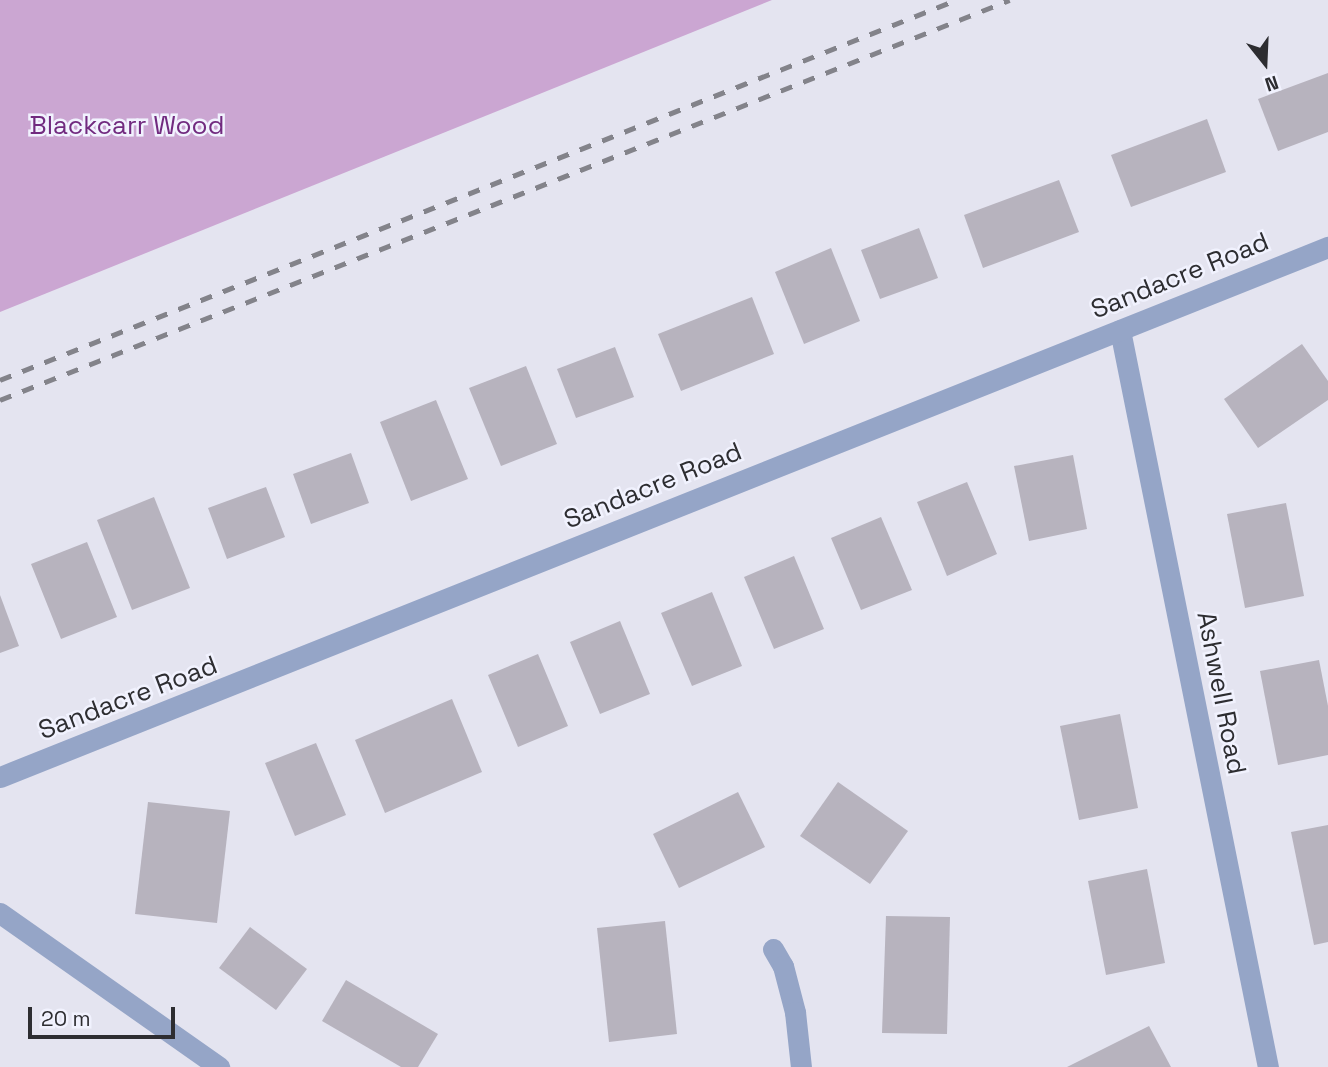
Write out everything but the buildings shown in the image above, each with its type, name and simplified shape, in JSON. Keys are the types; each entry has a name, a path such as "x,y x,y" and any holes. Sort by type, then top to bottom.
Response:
{"street":[{"name":"Sandacre Road","path":"0,777 1328,247"},
{"name":"Ashwell Road","path":"1119,330 1268,1067"},
{"path":"0,913 219,1067"},
{"path":"774,949 783,966 795,1012 801,1067"}],"green space":[{"name":"Blackcarr Wood","path":"0,0 772,0 0,312"}],"railway":[{"path":"0,380 956,0"},
{"path":"0,400 1010,0"}]}
